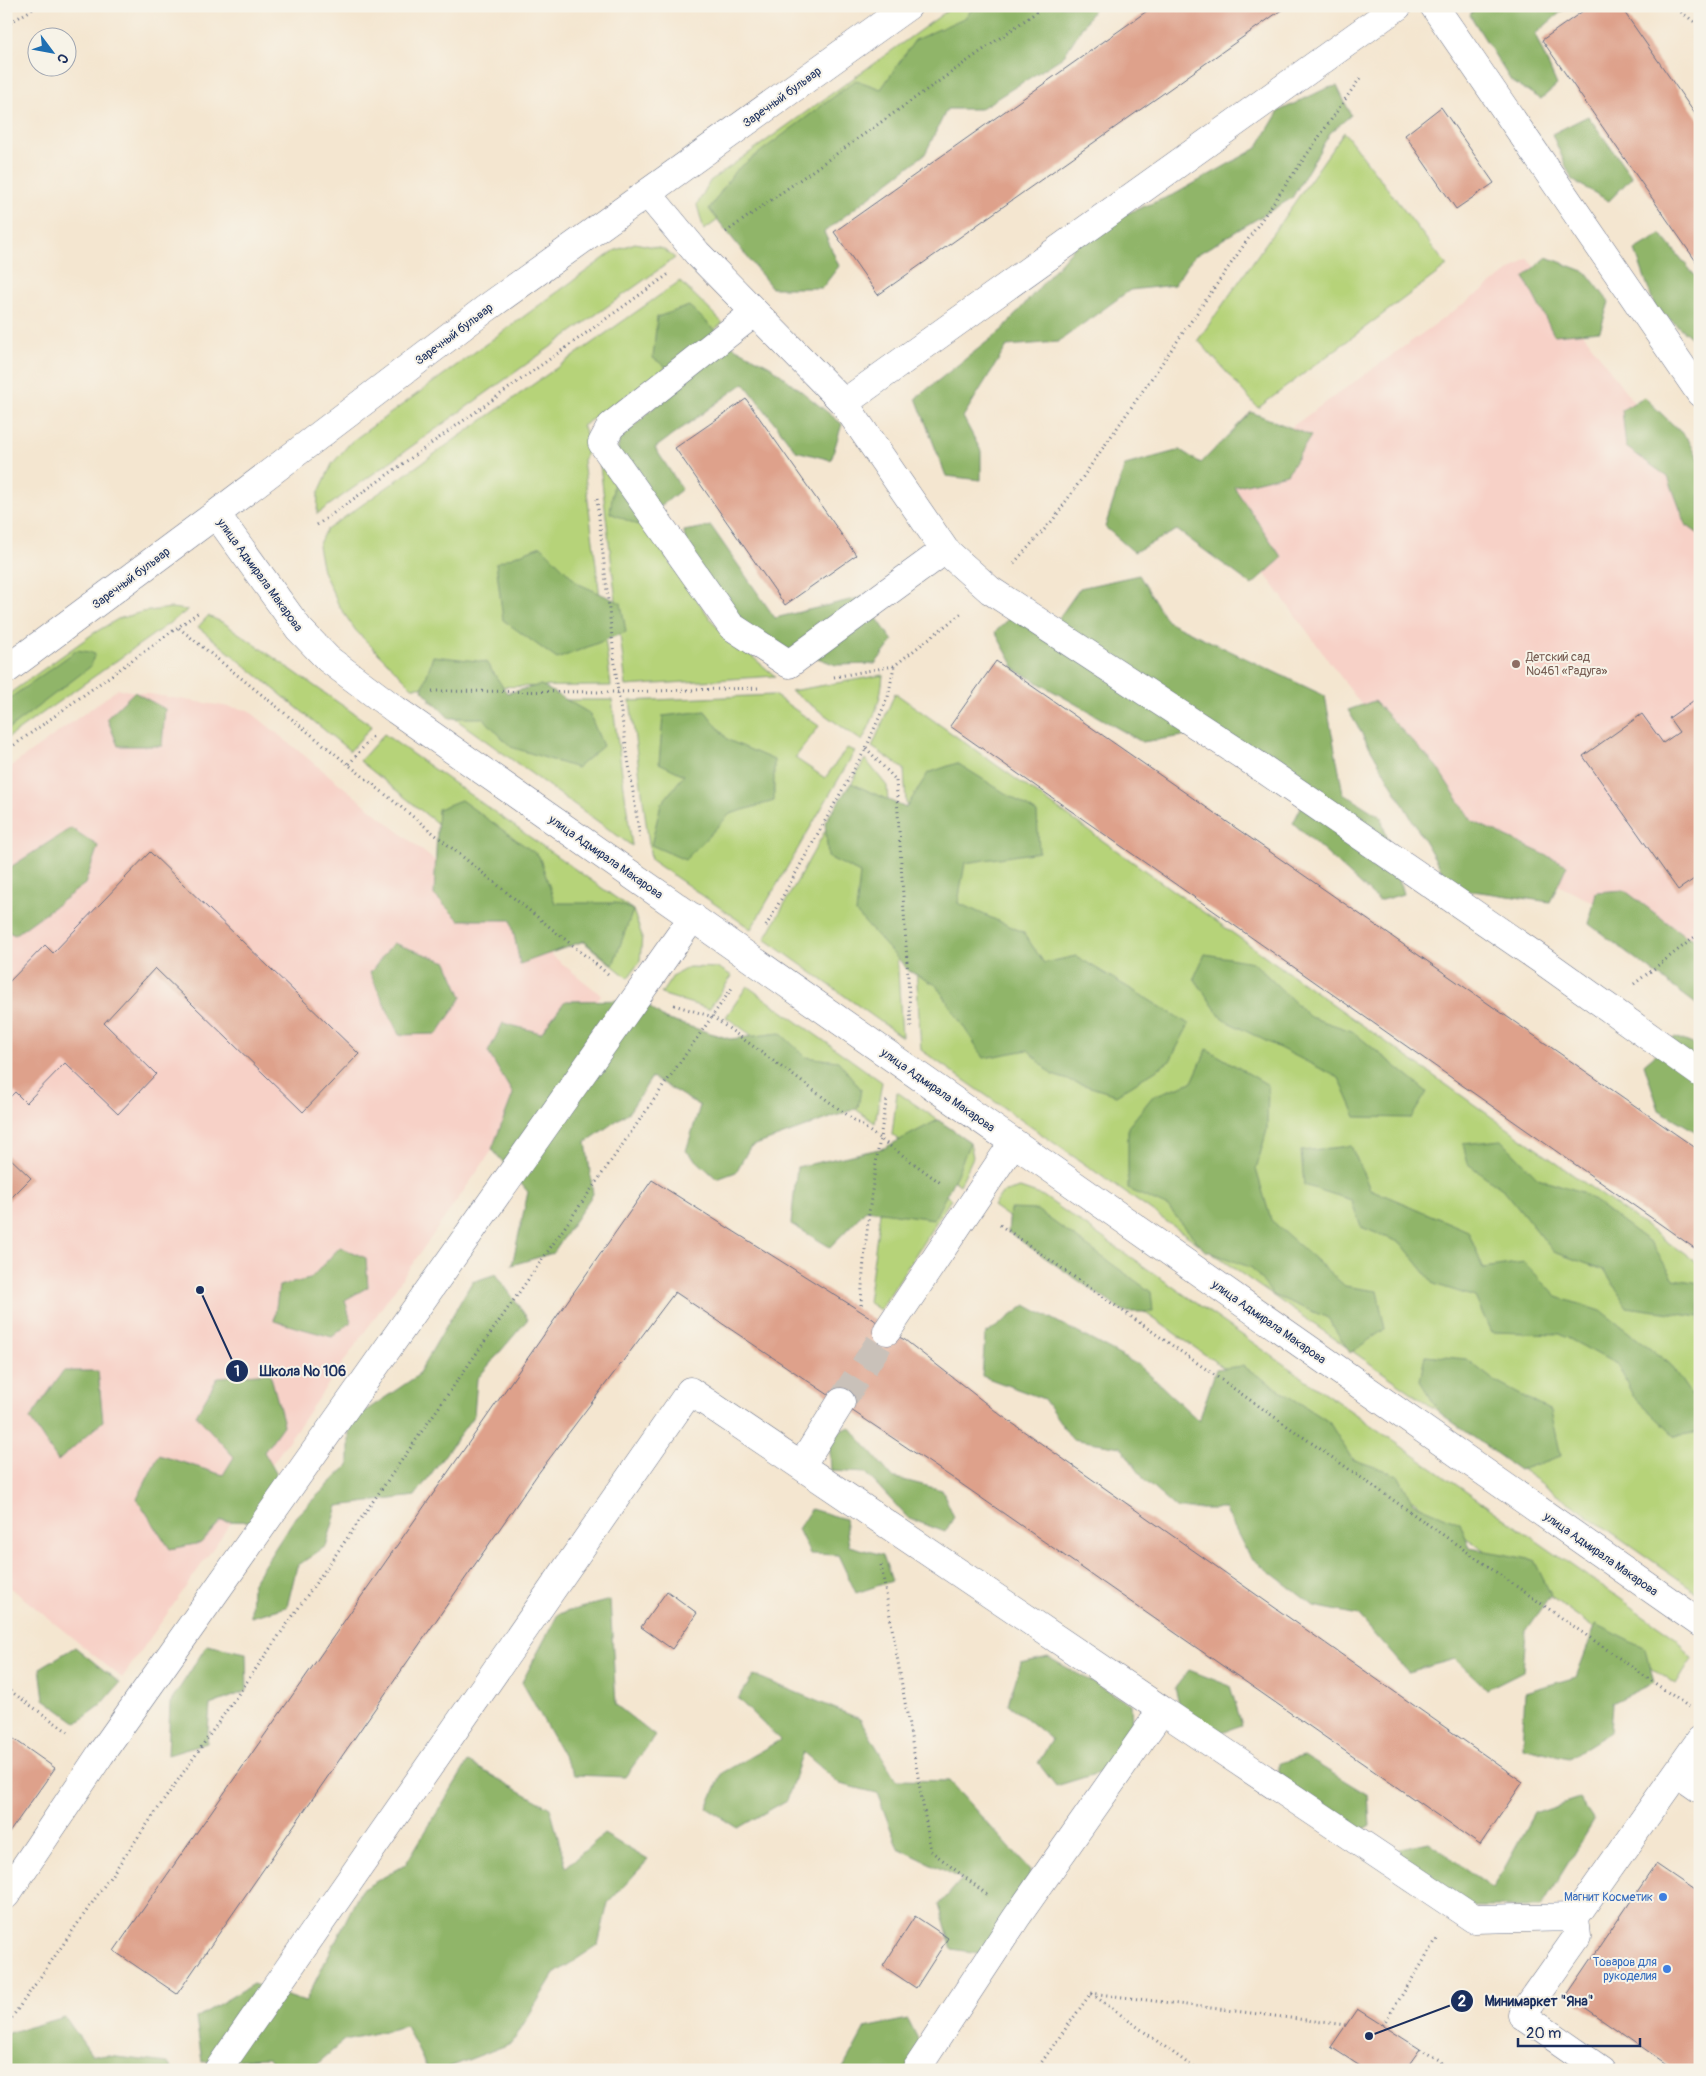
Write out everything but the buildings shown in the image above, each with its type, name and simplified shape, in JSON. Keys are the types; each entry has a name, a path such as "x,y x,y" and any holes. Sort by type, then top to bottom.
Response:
{"street":[{"name":"Заречный бульвар","path":"6,670 216,514 484,310 908,6"},
{"path":"844,403 1398,6"},
{"path":"1434,6 1700,393"},
{"path":"648,194 697,253 844,403 945,550 990,590 1262,768 1700,1073"},
{"path":"754,313 610,426 602,443 731,626 789,664 945,550"},
{"name":"улица Адмирала Макарова","path":"216,514 299,629 328,660 1013,1143 1700,1623"},
{"path":"6,1894 100,1755 693,918"},
{"path":"887,1331 1013,1143"},
{"path":"218,2070 690,1391 1474,1919 1575,1916"},
{"path":"800,1466 841,1402"},
{"path":"916,2070 1016,1918 1162,1710"},
{"path":"1602,2070 1522,2015 1577,1937 1575,1916 1700,1740"},
{"path":"1677,1773 1700,1789"}],"path":[{"path":"6,25 38,6"},
{"path":"1673,6 1700,26"},
{"path":"602,443 593,462 618,692 647,886"},
{"path":"6,751 200,612"},
{"path":"179,628 623,986 713,1017 972,1205 1691,1709"},
{"path":"766,927 866,748 888,697 894,666"},
{"path":"1606,1006 1700,933"},
{"path":"6,2026 733,987"},
{"path":"872,1515 931,1851 1016,1918"},
{"path":"6,1688 100,1755"},
{"path":"1383,2025 1456,1908"},
{"path":"1091,1993 1346,2025"},
{"path":"1036,2070 1091,1993"},
{"path":"1091,1993 1197,2070"},
{"path":"1420,2049 1441,2061 1444,2070"}],"shaded area":[{"name":"Детский сад №461 «Радуга»","path":"1528,258 1700,493 1700,955 1458,836 1203,490"},
{"path":"118,689 248,710 601,995 122,1678 6,1584 6,770"}],"green space":[{"path":"954,6 1018,6 704,230 697,205 710,181"},
{"path":"974,6 1096,6 1063,57 980,109 947,109 925,154 824,232 839,266 822,288 772,288 709,209 735,171 856,80 881,89 915,40 966,17"},
{"path":"1475,6 1568,6 1535,34 1557,85 1541,99 1511,81 1470,15"},
{"path":"1337,86 1351,115 1330,133 1292,198 1193,257 1174,285 1130,290 1058,342 1007,346 963,417 981,451 981,480 946,476 916,398 1002,330 1091,228 1175,194 1257,148 1279,111 1327,88"},
{"path":"1588,116 1632,177 1609,201 1572,180 1552,134"},
{"path":"1344,132 1447,266 1258,408 1198,340"},
{"path":"1661,234 1696,277 1700,288 1700,404 1692,338 1655,307 1635,250"},
{"path":"635,243 663,249 675,258 317,514 318,494 332,464 351,442 614,251"},
{"path":"1547,257 1586,272 1609,302 1600,331 1554,335 1524,277"},
{"path":"680,281 723,323 661,372 582,426 589,443 583,460 611,686 412,687 356,631 339,606 323,571 318,546 325,531"},
{"path":"689,306 734,347 770,366 842,424 831,460 796,451 744,383 655,448 682,489 638,525 610,513 619,440 684,379 653,358 657,317"},
{"path":"1644,397 1688,439 1700,461 1700,535 1686,525 1668,477 1626,447 1622,410"},
{"path":"1251,412 1311,436 1287,474 1234,487 1282,558 1252,585 1177,530 1134,552 1105,527 1125,465 1180,450 1201,463"},
{"path":"600,465 715,625 775,676 626,686"},
{"path":"711,526 775,618 862,597 893,641 875,664 836,665 799,651 767,647 689,574 684,531"},
{"path":"541,546 579,584 621,603 626,632 557,659 503,620 496,563"},
{"path":"1139,575 1167,621 1325,696 1343,793 1381,817 1403,894 1379,901 1293,823 1313,783 1219,731 1142,742 1016,670 995,632 1022,607 1056,622 1080,588"},
{"path":"171,608 188,610 6,739 6,696 94,633 118,619 142,612"},
{"path":"208,616 224,623 372,726 350,751 198,627"},
{"path":"77,650 95,653 90,667 6,731 6,701"},
{"path":"433,656 486,662 507,693 541,685 589,713 603,746 577,768 511,747 483,718 449,718 422,690"},
{"path":"883,675 881,693 876,709 862,741 791,691"},
{"path":"134,692 165,709 162,746 118,746 107,718"},
{"path":"895,693 1700,1265 1700,1594 921,1050 904,769 872,747"},
{"path":"774,695 819,726 795,758 825,778 847,748 855,751 751,929 651,860 630,701"},
{"path":"429,700 612,700 632,846"},
{"path":"1374,701 1436,766 1472,821 1567,865 1550,902 1452,888 1348,710"},
{"path":"705,711 728,740 774,760 774,801 730,814 685,860 651,845 661,804 684,775 659,763 663,716"},
{"path":"384,734 633,910 642,936 640,961 628,978 360,761"},
{"path":"865,759 887,786 902,1037 765,939"},
{"path":"957,763 1037,813 1039,852 965,863 958,903 1023,932 1044,963 1076,956 1189,1024 1170,1061 1116,1095 1052,1075 1028,1050 984,1058 936,985 909,971 856,913 860,873 828,857 825,822 851,783 906,808 928,773"},
{"path":"461,800 539,856 555,903 616,903 633,910 613,965 584,941 520,964 511,920 459,920 434,895 438,809"},
{"path":"71,828 98,846 85,884 15,935 6,931 6,870"},
{"path":"1624,890 1684,935 1700,941 1700,1007 1589,924 1596,892"},
{"path":"393,943 447,962 462,997 437,1034 399,1035 370,973"},
{"path":"1205,954 1253,962 1310,1017 1352,1031 1427,1092 1411,1118 1356,1117 1339,1078 1222,1019 1194,978"},
{"path":"689,967 719,968 732,976 709,1009 661,994 673,976"},
{"path":"747,986 882,1082 875,1123 726,1017"},
{"path":"640,1000 665,1019 730,1039 780,1033 806,1057 838,1061 861,1089 858,1108 750,1147 736,1172 717,1179 686,1151 700,1106 652,1077 629,1112 586,1142 593,1194 553,1253 512,1265 528,1192 492,1149 513,1094 488,1052 503,1023 541,1033 565,1001"},
{"path":"1675,1037 1700,1047 1700,1134 1659,1110 1644,1064"},
{"path":"1207,1049 1268,1085 1267,1130 1256,1169 1271,1220 1345,1286 1377,1291 1385,1329 1350,1353 1328,1318 1273,1295 1252,1268 1204,1250 1168,1207 1128,1189 1128,1127 1153,1096 1192,1082"},
{"path":"897,1092 970,1142 973,1157 960,1185 892,1135"},
{"path":"938,1120 970,1142 957,1174 934,1219 866,1210 830,1247 791,1224 797,1167 884,1148"},
{"path":"1501,1140 1538,1178 1582,1192 1651,1243 1674,1279 1700,1283 1700,1317 1627,1307 1604,1270 1554,1252 1505,1191 1468,1164 1463,1144"},
{"path":"1351,1146 1370,1189 1468,1231 1483,1268 1524,1262 1557,1297 1601,1311 1670,1364 1691,1395 1700,1397 1700,1432 1675,1436 1633,1396 1618,1365 1560,1334 1491,1332 1475,1297 1434,1284 1401,1243 1361,1227 1351,1200 1304,1185 1301,1151"},
{"path":"888,1153 951,1199 880,1310 868,1302"},
{"path":"1020,1188 1043,1196 1677,1639 1692,1659 1676,1685 993,1206 1002,1193"},
{"path":"1010,1209 1037,1210 1151,1292 1153,1312 1124,1312 1008,1232"},
{"path":"340,1247 366,1258 368,1287 345,1300 351,1322 332,1337 274,1321 279,1286 310,1279"},
{"path":"496,1274 528,1319 477,1379 474,1415 415,1496 338,1506 326,1546 297,1566 287,1607 251,1617 252,1584 296,1516 349,1465 349,1422 417,1376 472,1282"},
{"path":"1026,1305 1140,1366 1199,1421 1216,1369 1243,1366 1329,1422 1352,1459 1398,1475 1413,1503 1460,1523 1470,1548 1534,1560 1551,1595 1526,1631 1523,1671 1487,1689 1455,1659 1408,1672 1358,1615 1314,1606 1249,1556 1225,1509 1177,1509 1146,1482 1121,1447 1072,1439 1044,1399 982,1376 985,1335"},
{"path":"1425,1355 1466,1359 1496,1382 1551,1411 1561,1456 1519,1470 1440,1413 1420,1381"},
{"path":"63,1371 98,1371 103,1421 58,1461 30,1419"},
{"path":"270,1373 284,1424 264,1452 280,1480 270,1522 221,1521 201,1543 170,1549 137,1499 159,1455 223,1475 234,1457 196,1415 218,1377"},
{"path":"850,1427 892,1477 942,1490 954,1517 945,1532 908,1518 866,1473 831,1471 829,1436"},
{"path":"811,1509 845,1519 849,1546 883,1555 892,1581 856,1593 838,1555 810,1554 798,1529"},
{"path":"610,1600 616,1705 655,1736 625,1777 574,1775 522,1682 558,1614"},
{"path":"1596,1624 1646,1649 1654,1683 1612,1703 1610,1732 1568,1758 1522,1747 1525,1692 1576,1677"},
{"path":"207,1645 246,1653 247,1691 210,1705 207,1743 168,1755 170,1703"},
{"path":"75,1647 120,1683 101,1705 77,1723 44,1699 40,1668"},
{"path":"1048,1657 1131,1704 1133,1744 1108,1770 1056,1786 1038,1763 1052,1740 1008,1704 1021,1663"},
{"path":"1189,1670 1230,1686 1242,1725 1213,1735 1182,1715 1175,1688"},
{"path":"754,1675 860,1719 896,1780 949,1781 1030,1870 1027,1922 999,1956 952,1949 939,1905 962,1879 898,1848 877,1793 840,1784 803,1752 787,1800 738,1828 707,1808 722,1773 780,1740 738,1699"},
{"path":"1304,1756 1368,1795 1370,1825 1357,1833 1279,1782 1279,1763"},
{"path":"468,1762 550,1808 566,1867 604,1834 648,1860 608,1903 598,1945 554,1974 512,2043 442,2070 428,2070 406,2026 345,2040 310,2070 281,2070 267,2058 202,2062 196,2018 253,1984 305,2002 361,1890 405,1865"},
{"path":"1579,1799 1594,1821 1541,1907 1469,1907 1402,1883 1400,1848 1429,1842 1493,1889 1534,1814"},
{"path":"65,2017 91,2054 168,2063 172,2070 6,2070 6,2037 8,2033"},
{"path":"908,2019 927,2057 921,2070 842,2070 865,2028"}],"tunnel":[{"path":"841,1402 887,1331"}],"place":[{"name":"Детский сад №461 «Радуга»","path":"1516,664"},
{"name":"Школа № 106","path":"200,1290"},
{"name":"Магнит Косметик","path":"1663,1897"},
{"name":"Товаров для рукоделия","path":"1667,1969"},
{"name":"Минимаркет \"Яна\"","path":"1369,2036"}]}
